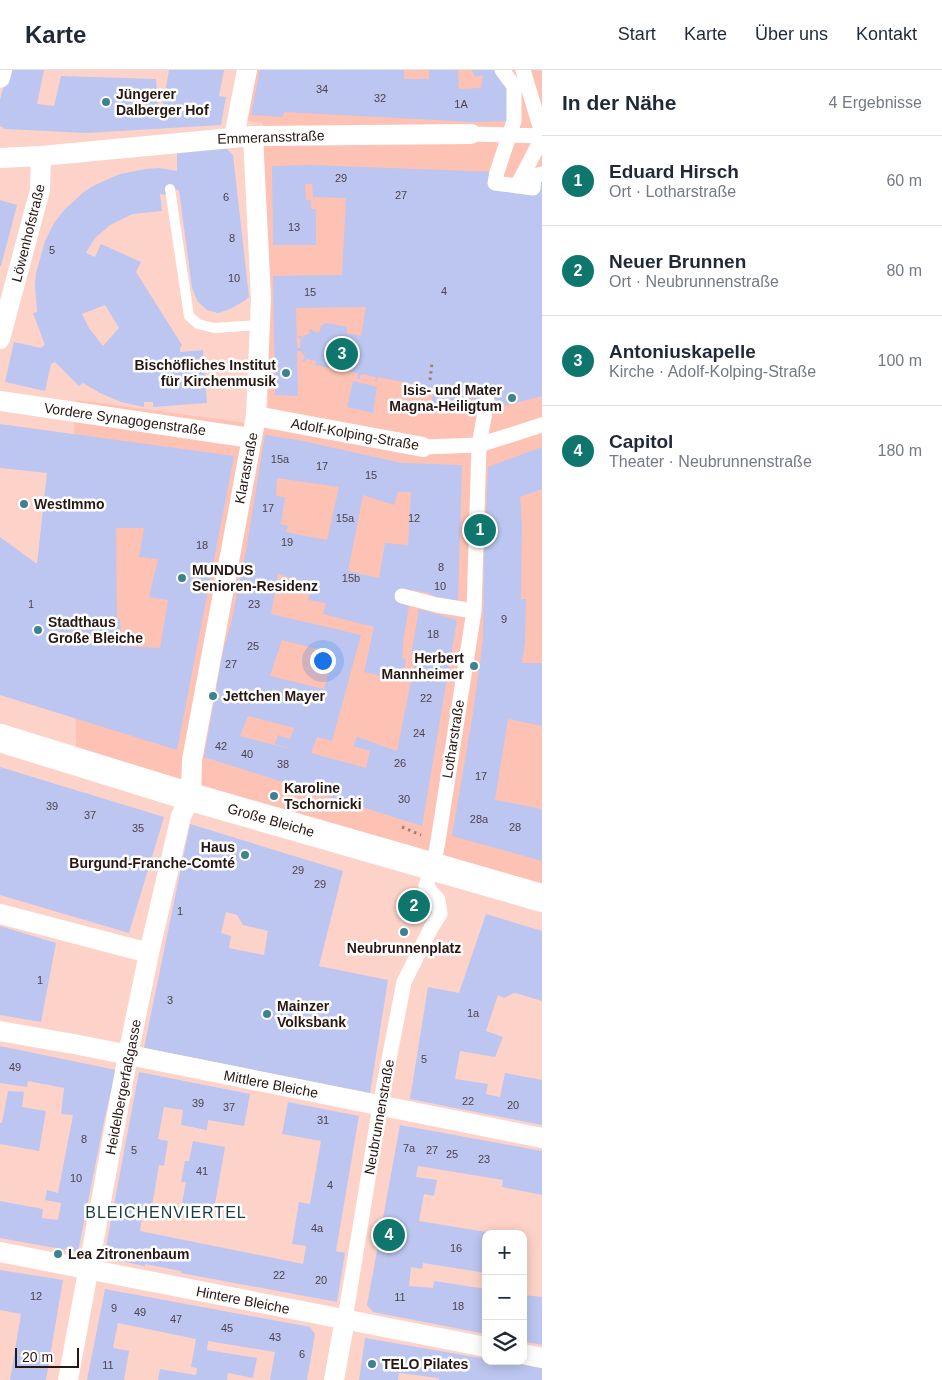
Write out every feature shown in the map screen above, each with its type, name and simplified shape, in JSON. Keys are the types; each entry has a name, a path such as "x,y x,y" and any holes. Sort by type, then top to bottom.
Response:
{"main road":[{"name":"Große Bleiche","path":"0,738 191,797 542,898"}],"street":[{"path":"0,78 2,70"},
{"name":"Klarastraße","path":"191,797 192,760 256,416 261,298 244,136 247,70"},
{"path":"502,70 514,86 514,121 495,183 533,188 534,176 542,174"},
{"path":"517,186 542,136 523,70"},
{"name":"Emmeransstraße","path":"0,158 41,156 244,136 471,134 542,136"},
{"name":"Löwenhofstraße","path":"0,339 40,190 41,156"},
{"name":"Vordere Synagogenstraße","path":"0,401 251,438"},
{"name":"Lotharstraße","path":"432,866 474,611 478,445 487,401"},
{"name":"Adolf-Kolping-Straße","path":"256,416 423,447 478,445 542,425"},
{"path":"402,596 436,605 474,611"},
{"name":"Heidelbergerfaßgasse","path":"68,1380 128,1055 149,954 181,816 191,797"},
{"name":"Neubrunnenstraße","path":"334,1380 380,1106 404,982 440,914 438,900 426,886 432,866"},
{"path":"0,914 149,954"},
{"name":"Mittlere Bleiche","path":"0,1031 542,1138"},
{"name":"Hintere Bleiche","path":"0,1252 482,1346"},
{"path":"527,1355 542,1358"}],"lane":[{"path":"170,188 189,316 198,324 214,328 260,325"}],"path":[{"path":"430,380 432,363"}],"shaded area":[{"path":"252,70 542,70 542,901 76,753 73,439 77,400 268,426 268,309 263,123 243,120"}],"water":[{"path":"410,897 420,900 428,907 425,914 407,912 400,901 403,898"}],"building":[{"name":"Jüngerer Dalberger Hof","path":"8,70 44,70 37,104 54,106 61,76 156,79 158,110 162,110 169,70 224,70 219,96 226,97 221,125 86,133 5,129 0,126 0,100"},
{"path":"260,70 404,70 404,79 429,79 429,70 458,70 459,89 481,88 483,75 475,77 472,70 502,70 514,86 514,121 474,122 284,112 283,117 251,115"},
{"path":"226,148 233,155 249,297 230,309 218,313 207,310 198,302 192,288 179,190 167,188 166,195 160,194 162,211 133,214 110,225 95,238 86,253 95,257 101,244 141,262 136,272 182,345 180,352 203,350 207,403 153,407 153,402 144,402 144,407 121,402 83,383 79,386 55,362 51,364 45,391 5,382 14,342 41,348 45,345 33,313 37,312 35,285 36,273 45,241 54,223 65,209 85,191 120,174 159,168 177,171 177,152","holes":["105,305 119,328 103,346 89,328 82,314"]},
{"path":"311,165 497,172 495,183 542,174 542,396 504,406 505,403 466,398 464,411 431,406 434,388 378,377 377,382 375,381 376,377 361,374 360,379 357,378 358,373 340,370 341,363 330,363 329,368 315,365 316,361 307,359 304,362 302,361 305,357 300,351 297,351 298,396 275,395 273,276 342,275 346,198 313,197 312,184 305,184 306,200 311,200 311,209 316,209 316,245 273,245 272,166","holes":["366,307 361,336 347,333 347,327 326,323 321,326 319,333 311,329 309,330 310,333 302,337 299,335 298,337 301,339 300,348 297,348 296,308"]},
{"path":"0,200 17,205 1,266 0,266"},
{"path":"353,381 377,387 373,413 347,407"},
{"name":"MUNDUS Senioren-Residenz","path":"0,424 234,456 177,750 0,695 0,537 37,564 47,473 0,468","holes":["116,528 144,528 139,557 158,559 149,597 168,600 160,648 122,646 120,619 117,619"]},
{"path":"265,435 303,441 402,463 462,465 458,601 440,601 429,593 404,589 401,602 409,606 404,636 402,658 406,659 402,680 364,672 374,627 323,614 326,603 308,600 312,584 278,574 271,614 361,635 332,741 317,737 311,753 366,768 370,751 353,746 357,737 397,751 416,656 411,655 419,609 457,620 422,826 204,757 223,651 231,624 247,545","holes":["277,478 339,487 327,540 286,532 288,526 281,524 285,497 276,496","398,492 411,492 408,545 385,543 379,578 348,571 363,495 394,505","282,640 334,653 324,689 270,676","248,716 294,728 290,739 278,735 275,744 294,750 240,736"]},
{"path":"542,447 542,489 520,497 522,523 521,599 526,599 525,641 522,663 542,663 542,726 508,719 495,800 542,809 542,861 452,836 473,713 483,640 488,467"},
{"path":"0,767 164,817 129,933 0,895"},
{"name":"Mainzer Volksbank","path":"190,824 343,871 319,966 388,980 370,1093 144,1048","holes":["226,912 237,915 243,925 268,931 264,955 229,948 231,936 221,933"]},
{"path":"486,914 542,931 542,1001 514,993 504,998 498,995 486,1031 503,1037 495,1057 460,1051 455,1079 488,1084 486,1094 500,1097 505,1073 542,1080 542,1125 410,1099 428,987 459,993"},
{"path":"0,926 56,943 41,1022 0,1015"},
{"path":"0,1046 116,1070 78,1252 0,1238 0,1201 43,1209 42,1218 58,1220 61,1203 45,1200 47,1190 58,1193 73,1115 61,1114 64,1088 28,1081 27,1087 0,1083"},
{"path":"139,1072 250,1094 244,1126 208,1120 207,1130 181,1125 183,1110 164,1107 158,1139 168,1141 164,1166 159,1165 150,1218 142,1216 140,1231 303,1264 306,1246 292,1244 299,1202 310,1204 321,1141 282,1134 288,1102 359,1116 336,1251 345,1253 337,1302 181,1273 181,1271 145,1264 145,1266 104,1258"},
{"path":"8,1091 24,1092 22,1107 46,1111 39,1151 0,1144 0,1123 2,1123"},
{"path":"400,1125 542,1151 542,1195 502,1187 503,1180 418,1166 416,1177 437,1180 434,1196 424,1194 419,1221 482,1231 482,1272 423,1263 422,1269 411,1267 409,1286 433,1288 434,1281 482,1288 482,1333 373,1312 367,1305"},
{"path":"193,1141 225,1147 214,1209 182,1203 186,1182 181,1182 185,1161 189,1161"},
{"path":"0,1270 63,1280 46,1380 10,1380 21,1314 0,1310"},
{"path":"105,1289 310,1327 315,1334 307,1380 270,1380 275,1352 208,1341 207,1350 257,1358 253,1378 228,1373 227,1380 158,1380 160,1369 196,1375 197,1368 191,1367 196,1339 118,1323 113,1348 129,1351 124,1380 87,1380"},
{"path":"527,1295 542,1297 542,1345 527,1342"},
{"path":"365,1338 482,1358 482,1365 524,1365 542,1368 542,1380 439,1380 439,1378 399,1373 398,1380 359,1380"}],"place":[{"name":"Jüngerer Dalberger Hof","path":"106,102"},
{"name":"Antoniuskapelle","path":"342,354"},
{"name":"Bischöfliches Institut für Kirchenmusik","path":"286,373"},
{"name":"Isis- und Mater Magna-Heiligtum","path":"512,398"},
{"name":"WestImmo","path":"24,504"},
{"name":"Eduard Hirsch","path":"480,530"},
{"name":"MUNDUS Senioren-Residenz","path":"182,578"},
{"name":"Stadthaus Große Bleiche","path":"38,630"},
{"name":"Herbert Mannheimer","path":"474,666"},
{"name":"Jettchen Mayer","path":"213,696"},
{"name":"Karoline Tschornicki","path":"274,796"},
{"name":"Haus Burgund-Franche-Comté","path":"245,855"},
{"name":"Neuer Brunnen","path":"414,906"},
{"name":"Neubrunnenplatz","path":"404,932"},
{"name":"Mainzer Volksbank","path":"267,1014"},
{"name":"Capitol","path":"389,1235"},
{"name":"Lea Zitronenbaum","path":"58,1254"},
{"name":"TELO Pilates","path":"372,1364"}],"district":[{"name":"BLEICHENVIERTEL","path":"166,1212"}]}
